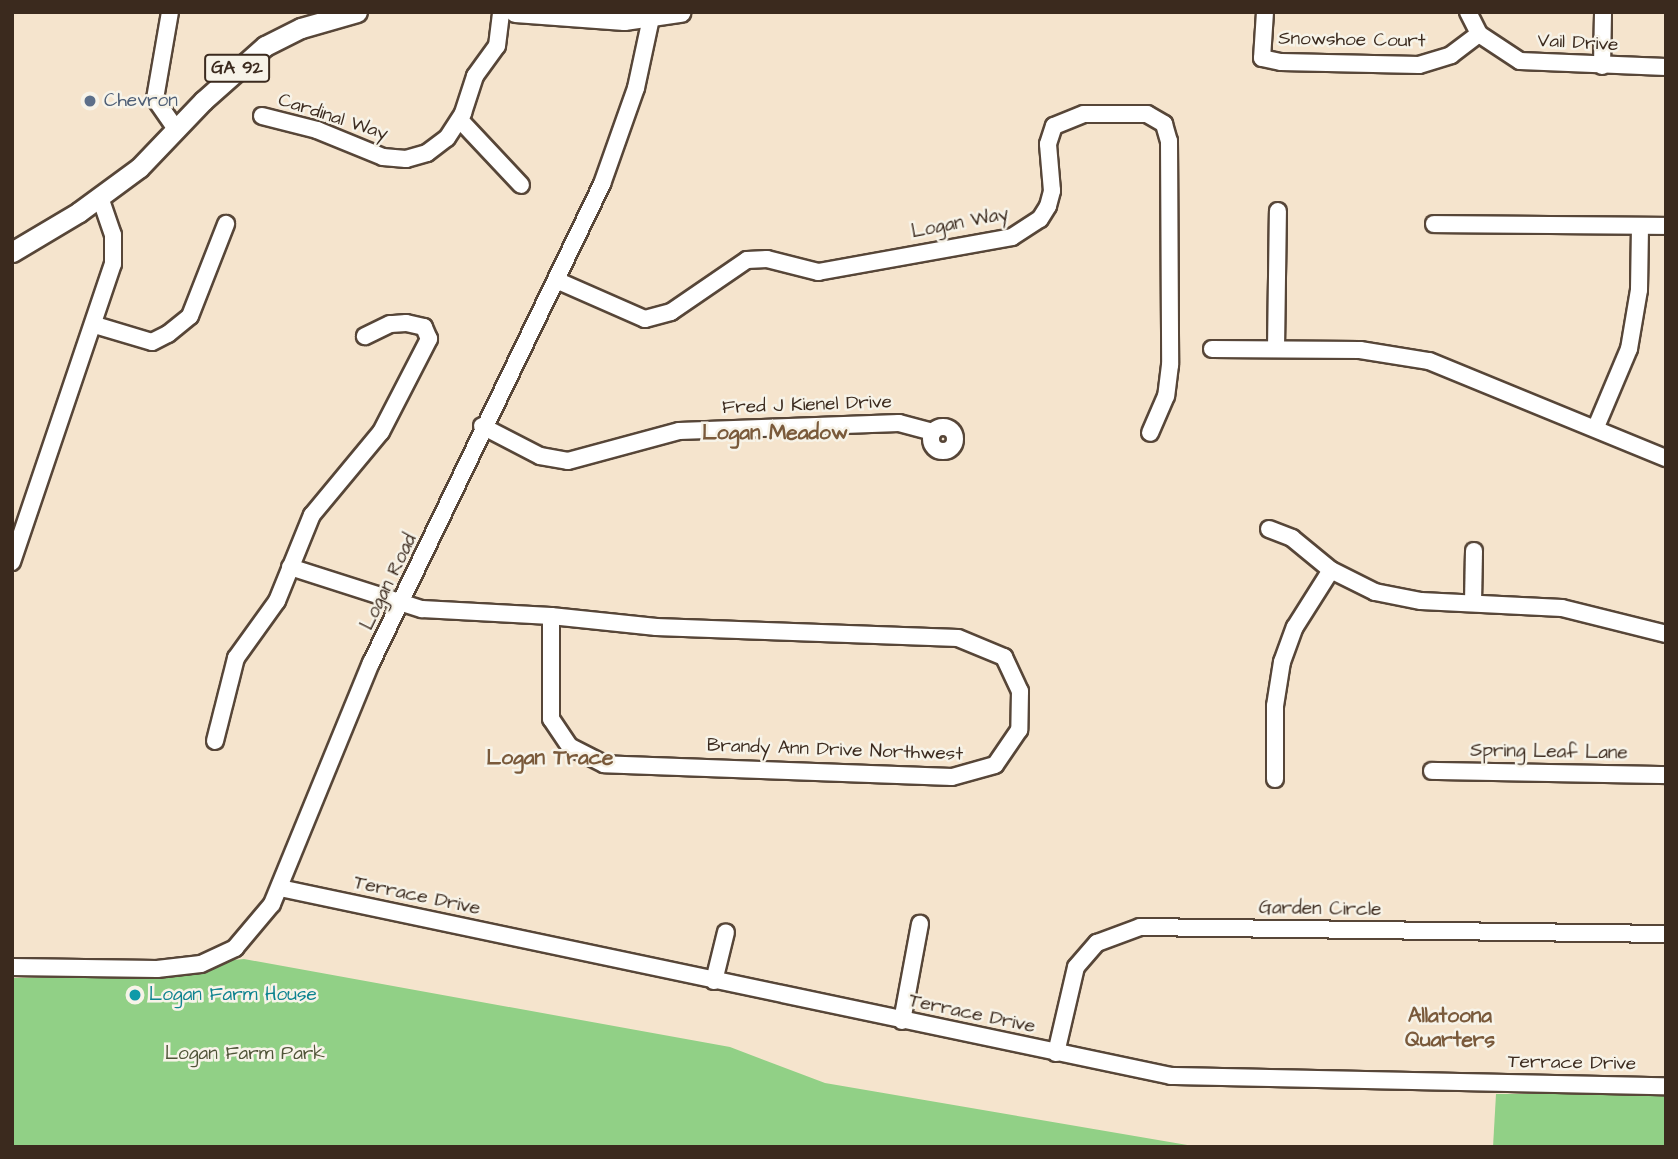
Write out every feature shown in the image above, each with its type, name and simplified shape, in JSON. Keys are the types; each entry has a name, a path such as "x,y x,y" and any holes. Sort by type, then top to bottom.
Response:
{"main road":[{"name":"GA 92","path":"12,252 100,198 139,168 176,129 265,46 301,28 357,12"},
{"path":"515,12 595,20 651,18 680,12"}],"street":[{"path":"170,12 155,99 176,129"},
{"name":"Cardinal Way","path":"262,116 317,130 383,157 406,159 438,146 460,120 475,76 497,46 502,12"},
{"name":"Snowshoe Court","path":"1265,12 1262,58 1281,62 1419,65 1451,55 1479,33"},
{"name":"Vail Drive","path":"1468,12 1479,33 1520,61 1666,67"},
{"path":"1602,66 1603,12"},
{"name":"Logan Road","path":"12,967 157,969 210,962 235,948 253,928 280,888 371,663 401,604 482,426 556,280 615,150 636,88 651,18"},
{"name":"Logan Way","path":"556,280 645,319 671,312 736,263 747,260 766,259 818,272 1012,237 1040,219 1048,206 1052,191 1048,144 1054,126 1084,114 1147,114 1164,124 1169,154 1170,365 1166,396 1150,433"},
{"path":"460,120 521,186"},
{"path":"12,562 95,325 114,249 100,198"},
{"path":"1276,349 1278,211"},
{"path":"95,325 152,342 168,334 190,316 226,224"},
{"path":"1434,224 1666,226"},
{"path":"1596,428 1629,349 1639,289 1640,226"},
{"path":"215,741 236,658 277,601 312,515 382,432 429,339 424,327 406,323 390,324 365,336"},
{"path":"1212,349 1360,350 1429,361 1666,458"},
{"name":"Fred J Kienel Drive","path":"482,426 540,456 568,461 679,431 899,423 933,432"},
{"path":"1269,529 1292,538 1331,570 1396,598 1562,608 1666,634"},
{"path":"1473,603 1474,551"},
{"name":"Brandy Ann Drive Northwest","path":"290,567 401,604 551,616 656,628 958,638 1004,657 1020,691 1019,730 995,765 952,778 604,764 570,747 551,719 551,616"},
{"path":"1275,779 1275,706 1282,662 1296,627 1331,570"},
{"name":"Spring Leaf Lane","path":"1432,771 1666,775"},
{"name":"Terrace Drive","path":"280,888 1056,1053 1193,1077 1666,1086"},
{"path":"902,1021 920,924"},
{"name":"Garden Circle","path":"1056,1053 1076,967 1097,943 1140,927 1666,934"},
{"path":"715,981 726,932"}],"green space":[{"name":"Logan Farm Park","path":"244,959 730,1047 825,1083 1199,1147 12,1147 12,978 61,977"},
{"path":"1496,1094 1666,1094 1666,1147 1493,1147"}],"place":[{"name":"Chevron","path":"90,101"},
{"name":"Logan Farm House","path":"135,995"}],"district":[{"name":"Logan Meadow","path":"775,433"},
{"name":"Logan Trace","path":"550,758"},
{"name":"Allatoona Quarters","path":"1450,1028"}]}
